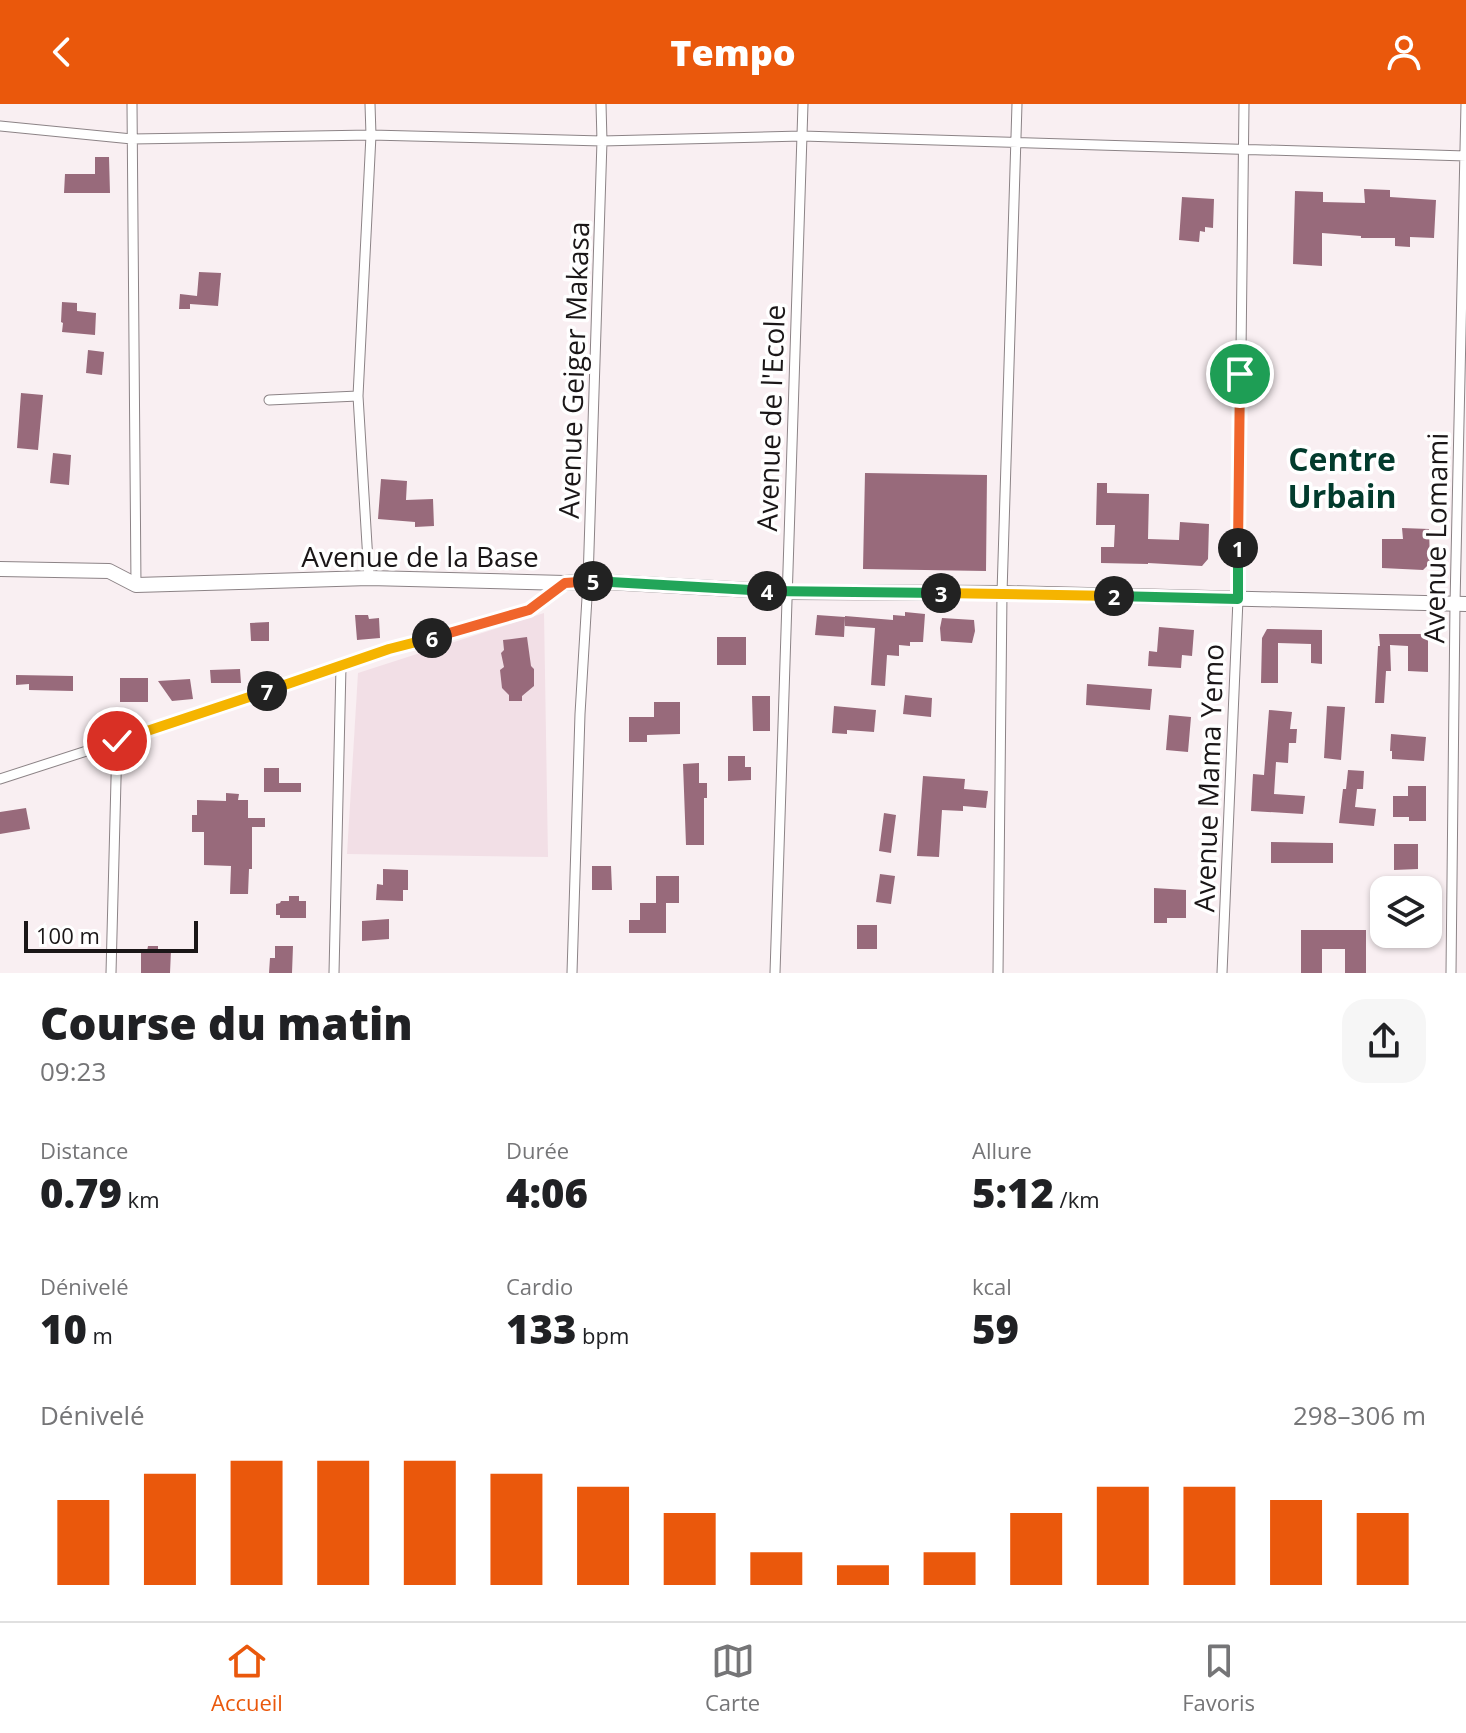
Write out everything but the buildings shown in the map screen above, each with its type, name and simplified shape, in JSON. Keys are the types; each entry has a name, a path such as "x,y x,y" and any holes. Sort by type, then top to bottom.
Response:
{"main road":[{"name":"Avenue de la Base","path":"0,569 109,571 136,585 369,578 588,581 786,592 1002,593 1461,604"}],"street":[{"path":"132,104 136,585"},
{"path":"369,578 358,396 370,104"},
{"name":"Avenue Geiger Makasa","path":"572,973 580,714 588,581 601,104"},
{"name":"Avenue de l'Ecole","path":"775,973 803,104"},
{"path":"998,973 1002,593 1017,104"},
{"name":"Avenue Mama Yemo","path":"1222,973 1238,599 1244,104"},
{"name":"Avenue Lomami","path":"1451,973 1461,604 1466,104"},
{"path":"0,126 132,139 371,135 602,141 802,136 1465,156"},
{"path":"269,400 358,396"},
{"path":"0,779 389,649 529,610 565,583"},
{"path":"334,973 341,666"},
{"path":"111,973 117,741"}],"shaded area":[{"path":"544,613 548,857 347,854 358,673"}],"district":[{"name":"Centre Urbain","path":"1342,476"}],"route":[{"path":"117,741 389,649 529,610 565,583 588,581 786,592 1238,599 1240,374"}]}
